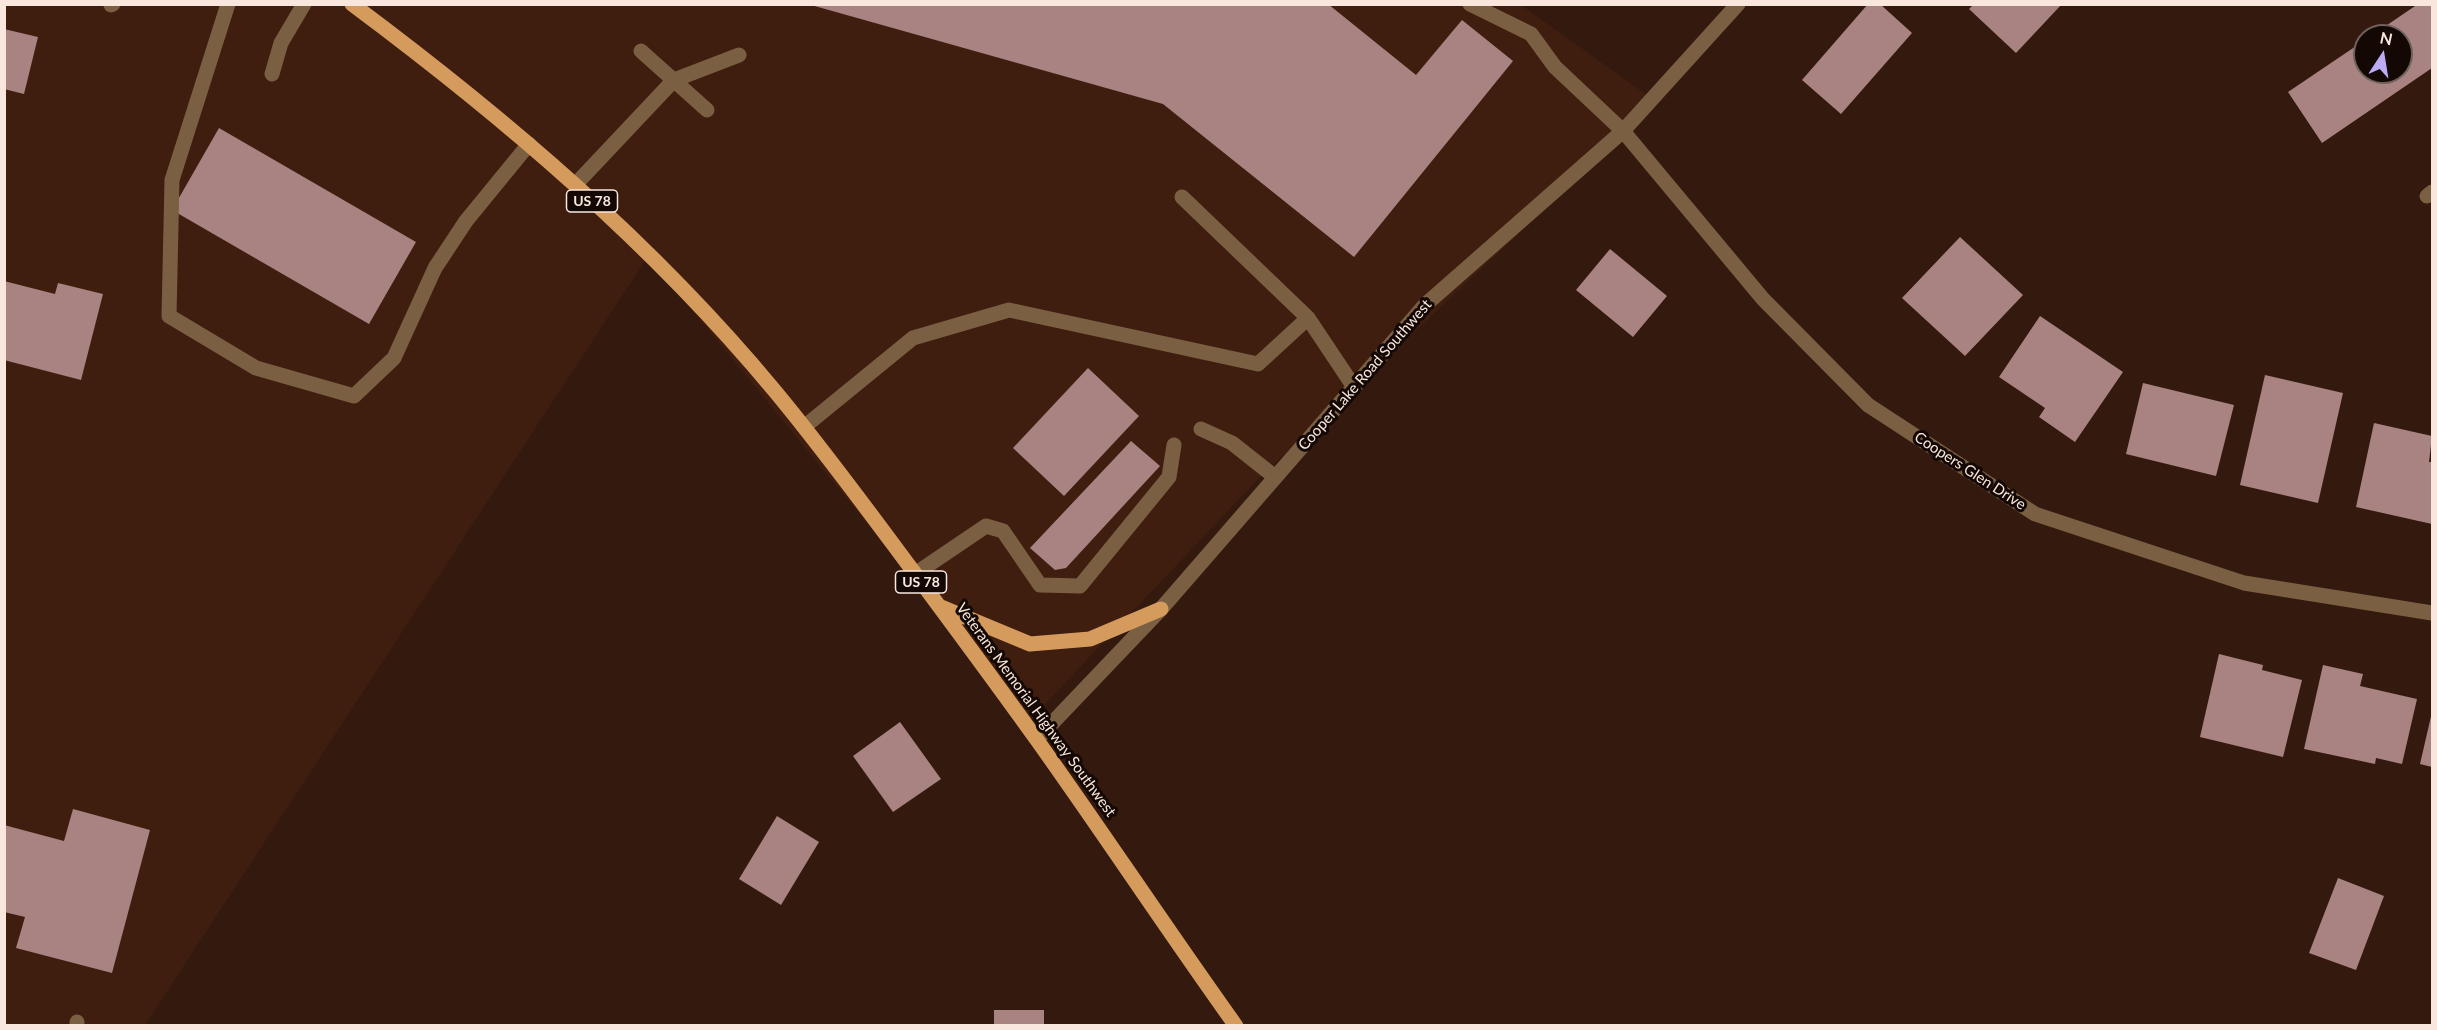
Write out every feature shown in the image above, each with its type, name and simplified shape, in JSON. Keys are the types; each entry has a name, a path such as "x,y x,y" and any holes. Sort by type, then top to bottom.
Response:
{"main road":[{"name":"Veterans Memorial Highway Southwest","path":"352,4 439,69 575,185 626,232 709,317 773,389 837,469 1037,739 1236,1026"},
{"path":"939,607 1030,644 1090,639 1161,609"}],"street":[{"path":"228,4 172,180 169,316 256,368 354,396 394,358 435,268 466,221 529,144"},
{"path":"272,74 281,43 304,4"},
{"name":"Coopers Glen Drive","path":"1470,4 1531,34 1556,66 1623,131 1763,299 1868,405 2035,514 2244,583 2433,613"},
{"name":"Cooper Lake Road Southwest","path":"1037,739 1161,609 1425,305 1623,131 1738,4"},
{"path":"641,51 707,110"},
{"path":"575,185 674,80 739,55"},
{"path":"1182,197 1308,318 1354,387"},
{"path":"804,427 914,338 1009,310 1258,364 1308,318"},
{"path":"1201,429 1232,443 1275,477"},
{"path":"915,574 986,526 1003,531 1040,585 1080,586 1169,477 1174,445"}],"shaded area":[{"path":"5,5 1521,5 1658,103 1261,476 1029,721 648,256 145,1025 5,1026"}],"building":[{"path":"1328,4 1416,75 1462,20 1513,61 1354,257 1163,104 811,5"},
{"path":"1868,4 1880,4 1912,33 1841,114 1802,80"},
{"path":"1974,4 2062,4 2016,53 1969,9"},
{"path":"2418,4 2432,4 2432,68 2413,81 2413,24 2389,24"},
{"path":"4,29 38,37 24,94 4,89"},
{"path":"2353,48 2353,84 2409,84 2322,143 2288,92"},
{"path":"219,128 416,242 369,324 172,210"},
{"path":"1960,237 2023,295 1965,356 1902,298"},
{"path":"1610,249 1667,296 1633,337 1576,290"},
{"path":"4,281 55,294 58,283 103,294 81,380 4,360"},
{"path":"2040,316 2123,372 2075,442 2039,417 2045,408 1999,377"},
{"path":"1088,368 1139,416 1064,496 1013,448"},
{"path":"2265,375 2343,393 2318,503 2240,485"},
{"path":"2143,383 2234,405 2216,476 2126,454"},
{"path":"2374,423 2432,436 2429,462 2432,462 2432,524 2356,507"},
{"path":"1131,441 1160,466 1066,568 1055,570 1030,548"},
{"path":"2219,654 2263,665 2262,670 2302,680 2283,757 2200,737"},
{"path":"2323,665 2363,674 2360,686 2417,699 2402,764 2376,758 2375,764 2304,749"},
{"path":"2432,712 2432,767 2420,764"},
{"path":"900,722 941,779 893,812 853,756"},
{"path":"73,809 150,830 112,973 16,948 25,917 4,912 4,825 64,841"},
{"path":"777,816 819,842 781,905 739,879"},
{"path":"2338,878 2384,896 2356,970 2309,953"},
{"path":"994,1010 1044,1010 1044,1026 994,1026"}]}
